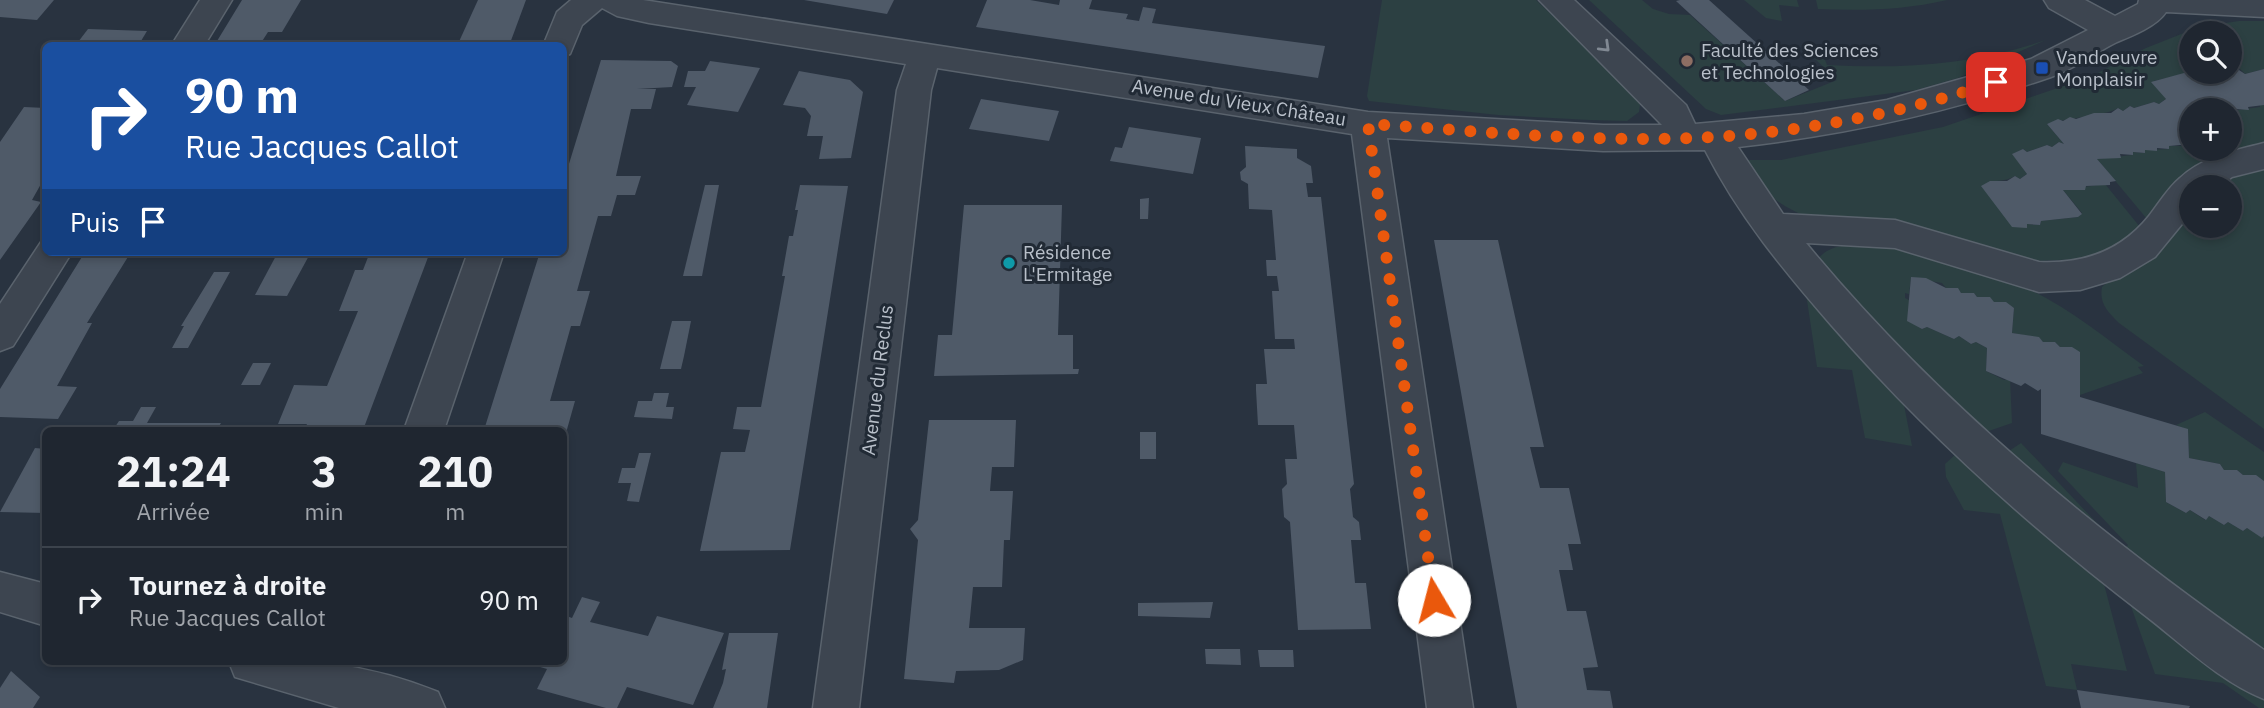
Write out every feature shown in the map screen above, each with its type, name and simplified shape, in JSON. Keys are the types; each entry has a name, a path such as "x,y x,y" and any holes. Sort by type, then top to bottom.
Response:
{"street":[{"path":"190,42 216,0"},
{"path":"560,42 568,20 591,0"},
{"name":"Avenue du Vieux Château","path":"612,0 628,8 649,12 926,53 1368,124 1450,708"},
{"path":"1555,0 1727,162 1772,227 1872,348 1998,470 2107,560 2264,677"},
{"path":"2060,0 2116,32"},
{"path":"1368,124 1553,137 1700,137 1804,127 1887,112 2042,68 2116,32 2151,11 2155,0 2264,6"},
{"name":"Avenue du Reclus","path":"836,708 914,90 926,53"},
{"path":"2210,175 2221,167 2264,156"},
{"path":"1772,227 1895,234 2027,273 2058,278 2092,272 2143,247 2179,204"},
{"path":"0,335 51,256"},
{"path":"425,427 485,256"},
{"path":"0,592 42,604"},
{"path":"262,665 422,708"}],"green space":[{"path":"1382,0 1536,0 1637,96 1639,112 1627,121 1590,120 1498,115 1369,101 1367,96"},
{"path":"1589,0 1642,0 1653,9 1669,14 1690,15 1785,101 1837,80 1813,57 1811,49 1820,47 1827,65 1910,65 1992,55 2046,40 1958,78 1916,90 1721,115 1706,109"},
{"path":"1744,0 1797,0 1799,7 1779,5 1782,21 1766,18"},
{"path":"1816,0 1947,0 1899,8 1851,10 1818,9"},
{"path":"2242,21 2264,21 2264,69 2245,74 2242,71"},
{"path":"2179,35 2179,75 2154,81 2166,99 2159,104 2154,102 2134,108 2130,106 2123,111 2118,108 2047,124 2064,144 2059,142 2052,147 2047,145 2027,152 2023,149 2013,154 2027,174 2020,179 2015,176 1983,186 2027,228 2027,224 2040,225 2041,221 2078,217 2082,213 2063,190 2105,184 2140,227 2126,244 2085,259 2032,261 1807,217 1770,195 1755,179 1751,170 1749,160 1781,160 1943,127 2090,77 2146,48"},
{"path":"2260,104 2264,105 2264,147 2242,151 2242,109 2260,107"},
{"path":"2169,146 2179,146 2179,161 2206,161 2199,164 2189,175 2179,175 2179,185 2147,219 2097,159 2132,155 2133,152 2144,153 2145,150 2169,149"},
{"path":"2264,167 2264,429 2119,323 2105,307 2101,293 2102,287 2179,220 2179,238 2242,238 2242,175 2238,175"},
{"path":"1876,244 1953,261 2027,288 2102,335 2144,366 2138,367 2143,373 2080,395 2080,352 2060,347 2055,342 2043,342 2039,338 2012,333 2014,308 1977,297 1974,293 1961,293 1957,288 1946,288 1942,283 1911,278 1909,294 1905,293 1905,298 1909,300 1911,322 1922,329 1927,327 1954,339 1959,336 1971,344 1976,342 1987,348 1986,371 2004,380 2010,379 2012,423 1983,433 1944,399 1818,259 1837,247"},
{"path":"1805,287 1902,395 1912,446 1865,438 1852,370 1817,367"},
{"path":"2205,412 2264,452 2264,481 2243,475 2237,470 2224,470 2220,464 2189,458 2188,430 2176,425"},
{"path":"2021,443 2111,538 2003,455"},
{"path":"1957,453 2101,573 2127,671 2071,664 2077,690 2046,686 2000,514 1964,510 1946,477 1945,464"},
{"path":"2063,462 2138,488 2136,463 2165,472 2166,502 2186,513 2190,510 2205,520 2209,516 2224,525 2228,522 2243,531 2247,528 2264,536 2264,654 2122,552 2128,545 2058,471"},
{"path":"2128,598 2264,695 2264,708 2259,708 2223,683 2155,674"}],"building":[{"path":"0,0 54,0 37,20 0,17"},
{"path":"242,0 301,0 282,32 268,32 262,42 216,42"},
{"path":"478,0 526,0 510,42 459,42"},
{"path":"804,0 894,0 887,14"},
{"path":"987,0 1030,0 1059,5 1060,0 1092,0 1089,9 1128,14 1126,19 1139,21 1143,7 1156,9 1152,23 1325,46 1318,78 976,27"},
{"path":"1709,0 1809,90 1785,101 1676,1"},
{"path":"88,29 147,31 140,42 78,42"},
{"path":"601,60 671,61 678,66 672,87 637,89 656,89 651,109 631,109 616,176 641,176 635,195 617,195 611,216 598,216 577,291 590,291 580,326 571,326 550,401 575,401 567,429 567,427 485,427 539,256 567,256 567,170"},
{"path":"710,61 760,68 738,112 687,105 696,87 684,87 688,71 705,71"},
{"path":"2264,69 2264,105 2242,109 2242,98 2179,98 2179,145 2169,146 2169,149 2157,148 2157,151 2145,150 2145,153 2133,152 2133,155 2120,154 2121,158 2097,159 2116,181 2110,182 2110,185 2086,186 2085,190 2063,190 2082,214 2078,217 2041,221 2040,225 2027,224 2027,228 2012,227 1981,186 1990,181 2007,181 2015,176 2020,179 2027,174 2012,154 2023,149 2027,152 2047,145 2052,147 2059,142 2064,144 2047,124 2058,119 2063,121 2070,117 2076,119 2094,113 2111,113 2118,108 2123,111 2130,106 2134,108 2154,102 2159,104 2166,99 2151,82 2179,74 2179,84 2242,84 2242,72 2245,74"},
{"path":"799,71 850,80 863,92 851,158 819,159 823,136 807,136 811,116 805,108 783,105"},
{"path":"981,99 1059,111 1049,141 969,129"},
{"path":"24,107 42,108 42,182 32,200 41,202 0,260 0,142"},
{"path":"1129,127 1201,138 1193,174 1110,161 1115,147 1122,148"},
{"path":"1245,146 1297,149 1297,158 1311,166 1313,183 1306,183 1308,197 1321,197 1354,484 1350,489 1353,517 1359,522 1361,540 1351,540 1355,583 1366,583 1371,629 1298,630 1290,522 1284,517 1282,489 1287,484 1285,459 1297,459 1294,425 1258,425 1256,390 1256,384 1267,384 1264,349 1295,349 1294,339 1275,339 1272,291 1279,291 1277,276 1267,276 1266,260 1276,260 1272,210 1249,209 1248,184 1241,180 1240,172 1246,167"},
{"path":"705,185 719,185 702,276 683,276"},
{"path":"800,185 848,186 790,550 700,551 721,452 745,452 750,430 733,429 737,407 761,407 785,276 782,276 789,236 793,236 798,210 795,210"},
{"path":"1149,198 1148,219 1140,219 1140,199"},
{"name":"Résidence L'Ermitage","path":"964,205 1062,205 1058,335 1073,335 1073,369 1079,369 1078,374 934,376 938,335 952,335"},
{"path":"1434,240 1498,240 1544,447 1530,447 1540,488 1569,488 1581,544 1568,544 1573,570 1559,570 1567,611 1586,611 1598,667 1583,668 1587,690 1610,691 1613,708 1517,708"},
{"path":"83,256 129,256 87,323 92,323 57,386 77,387 58,419 0,417 0,389"},
{"path":"276,256 309,256 287,296 255,295"},
{"path":"368,256 428,256 364,427 278,424 294,385 327,386 358,311 339,311 355,270 363,270"},
{"path":"214,272 230,272 188,348 172,348 184,326 181,326"},
{"path":"1911,277 1926,278 1946,288 1958,288 1961,293 1990,297 1994,302 2006,302 2014,308 2012,333 2039,337 2043,342 2055,342 2060,347 2072,347 2080,352 2080,397 2188,429 2189,458 2220,464 2224,470 2237,470 2243,475 2256,475 2264,481 2264,536 2262,538 2247,528 2243,531 2228,522 2224,525 2209,516 2206,520 2190,510 2186,513 2166,502 2165,472 2041,434 2041,389 2038,391 2025,383 2021,386 1986,371 1987,348 1976,342 1971,344 1959,336 1954,339 1927,327 1922,329 1907,321"},
{"path":"672,321 691,321 681,369 660,369"},
{"path":"253,363 271,363 260,385 241,385"},
{"path":"654,393 669,393 666,407 674,407 672,419 634,417 638,401 652,401"},
{"path":"141,407 156,407 147,423 221,423 219,427 115,427 119,421 133,421"},
{"path":"929,420 1016,420 1014,467 992,467 990,491 1013,491 1010,540 1004,540 1002,587 973,587 969,628 1025,628 1023,660 999,670 956,671 954,683 904,679 918,540 910,529 918,520"},
{"path":"1140,432 1156,432 1156,459 1140,459"},
{"path":"35,448 42,449 42,513 0,512"},
{"path":"639,453 651,453 639,502 627,501 631,483 618,483 622,468 635,468"},
{"path":"582,597 600,602 590,622 648,636 657,616 724,633 693,705 627,687 617,708 606,708 537,689 547,669 533,665 567,665 567,616 572,618"},
{"path":"1213,602 1210,618 1138,616 1138,603"},
{"path":"729,633 778,633 767,708 713,708 726,669 722,670"},
{"path":"1205,649 1240,649 1241,665 1206,664"},
{"path":"1258,650 1293,650 1294,667 1260,667"},
{"path":"11,671 40,697 33,708 0,708 0,688"},
{"path":"2077,690 2190,706 2081,708"}],"place":[{"name":"Faculté des Sciences et Technologies","path":"1687,61"},
{"name":"Vandoeuvre Monplaisir","path":"2042,68"},
{"name":"Résidence L'Ermitage","path":"1009,263"}],"route":[{"path":"1434,600 1371,166 1368,124 1553,137 1716,137 1804,127 1887,112 1996,82"}]}
